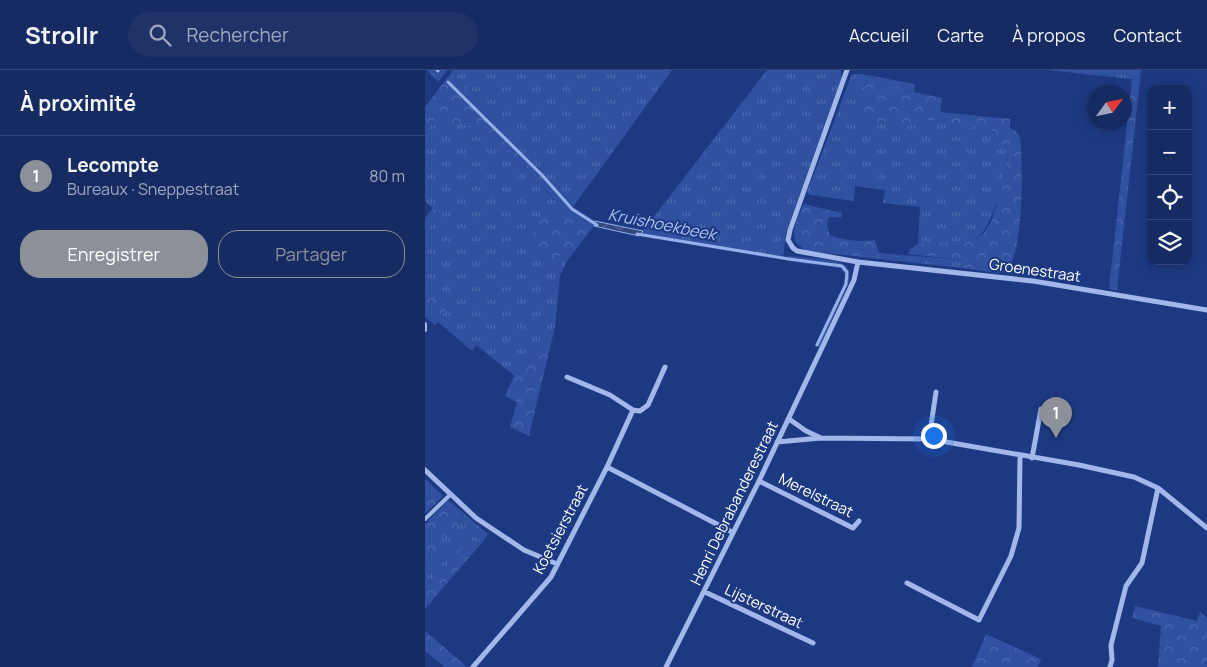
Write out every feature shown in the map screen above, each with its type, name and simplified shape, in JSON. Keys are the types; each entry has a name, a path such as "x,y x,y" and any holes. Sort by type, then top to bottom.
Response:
{"street":[{"name":"Groenestraat","path":"847,70 793,221 788,240 793,248 804,253 859,262 1033,281 1207,310"},
{"name":"Henri Debrabanderestraat","path":"666,667 705,592 789,419 854,280 859,262"},
{"path":"567,376 610,395 633,410 640,411 648,405 665,367"},
{"path":"929,439 936,392"},
{"path":"1032,458 1041,409"},
{"name":"Koetsierstraat","path":"473,667 551,577 607,467 633,410"},
{"path":"789,419 806,431 821,438"},
{"path":"777,442 821,438 929,439 1079,465 1134,477 1159,488 1207,528"},
{"path":"907,583 979,620 1011,556 1019,528 1020,456"},
{"path":"607,467 733,532"},
{"path":"425,470 476,518 524,550 557,564"},
{"name":"Merelstraat","path":"759,481 853,528 859,521"},
{"path":"1110,667 1111,645 1127,586 1142,563 1159,488"},
{"name":"Lijsterstraat","path":"705,592 813,644"}],"lane":[{"path":"425,324 425,330"},
{"path":"425,520 451,494"}],"green space":[{"path":"427,70 447,70 438,82"},
{"path":"453,70 672,70 573,207 529,159 525,167 563,210 550,219 543,219 535,242 529,251 548,265 560,255 567,261 560,276 555,327 517,378 476,345 472,351 438,322 435,325 425,317 425,304 441,316 452,302 436,287 425,301 425,232 440,215 425,201 425,132 435,120 452,123 459,121 478,122 487,129 497,128 482,111 473,91 451,73"},
{"path":"767,70 841,70 841,79 786,232 783,260 639,236"},
{"path":"1048,70 1141,70 1140,80"},
{"path":"451,73 473,91 482,111 489,120 524,154 519,160 486,129 468,121 457,122 445,129 435,120 425,132 425,107"},
{"path":"852,74 915,84 914,92 866,83 856,115 895,127 903,127 928,120 951,122 951,125 973,128 973,125 997,135 1006,148 1006,167 999,195 989,222 978,237 957,243 918,244 920,207 883,203 885,190 855,186 854,201 810,195 807,192"},
{"path":"1132,79 1140,80 1117,290 1109,289 1126,130 1132,130"},
{"path":"866,82 942,98 940,112 1010,119 1010,128 1015,130 1020,137 1022,186 1017,245 1013,260 1007,271 998,273 963,268 963,260 908,254 910,249 918,244 966,242 984,233 991,222 996,207 1007,160 1006,149 994,132 974,125 973,128 951,126 951,122 928,120 903,127 895,127 856,115"},
{"path":"528,159 573,207 595,221 594,226 567,261 560,255 554,264 548,265 529,251 535,242 530,238 538,223 543,219 550,219 563,210 525,167 524,163"},
{"path":"803,204 842,213 841,218 829,217 827,226 830,235 841,239 875,240 879,259 808,251 801,247 796,242 794,231"},
{"path":"433,208 440,215 425,232 425,218"},
{"path":"879,253 964,260 963,268 879,259"},
{"path":"788,256 837,262 843,264 849,270 849,282 820,346 815,345 843,286 845,275 840,268 787,261"},
{"path":"436,287 452,302 441,316 425,304 425,301"},
{"path":"555,327 529,436 510,427 517,402 505,396 514,376 517,378"},
{"path":"425,479 443,496 425,514"},
{"path":"448,500 488,534 483,542 460,522 444,536 437,533 433,541 437,545 434,556 425,565 425,524"},
{"path":"460,522 483,542 479,546 472,541 425,586 425,565 427,564 434,537 437,533 444,535"},
{"path":"473,540 479,546 425,609 425,586"},
{"path":"1135,606 1197,621 1200,612 1207,618 1207,667 1158,667 1161,626 1132,618"},
{"path":"425,631 466,666 445,667 425,651"},
{"path":"986,634 1041,659 1038,667 972,667"}],"water":[{"path":"595,221 643,231 639,236 594,226"}],"waterway":[{"name":"Kruishoekbeek","path":"448,82 542,175 572,209 597,225"},
{"name":"Kruishoekbeek","path":"637,234 842,266 847,272 846,284 817,345"}],"place":[{"name":"Lecompte","path":"1056,438"}]}
